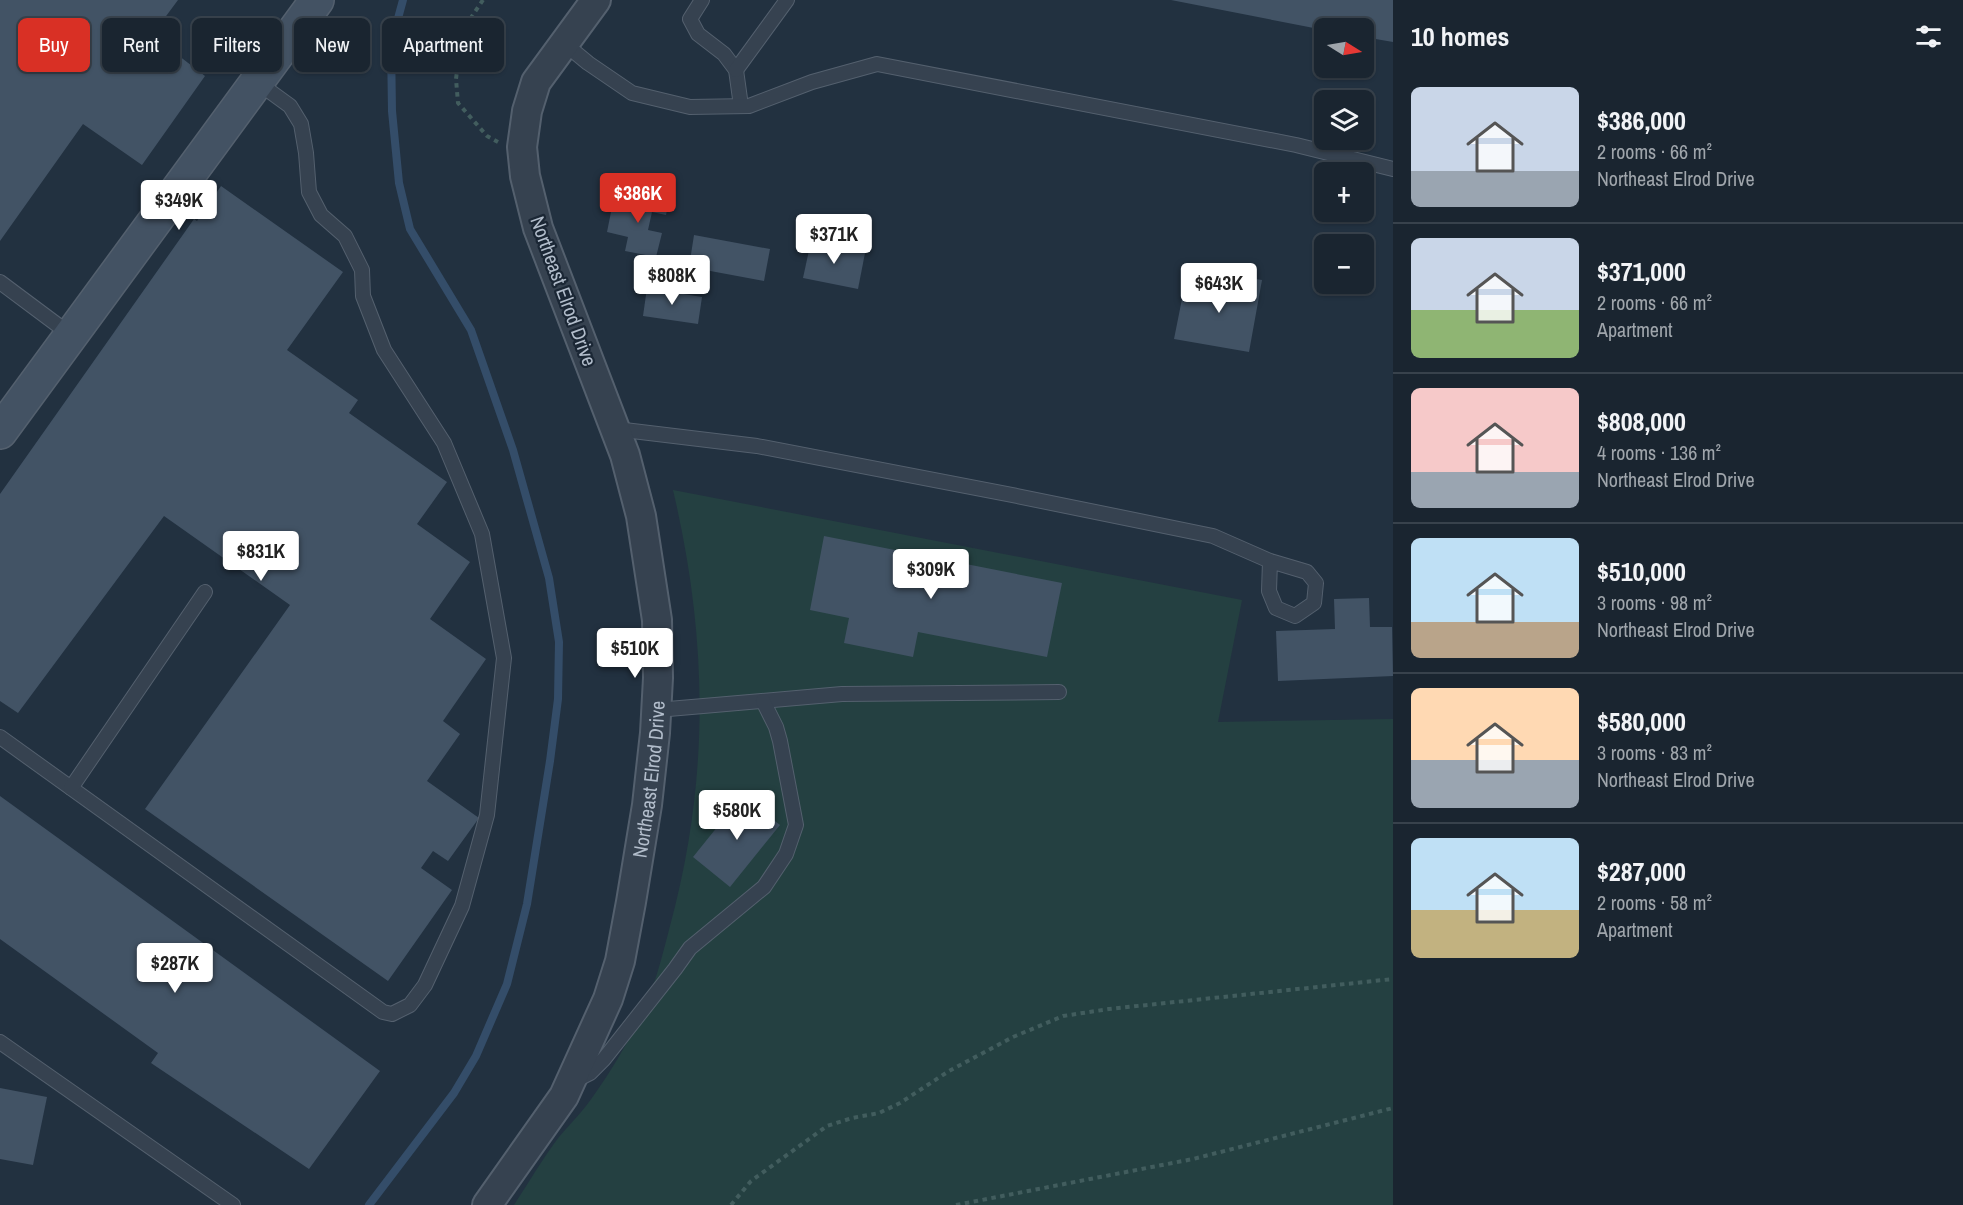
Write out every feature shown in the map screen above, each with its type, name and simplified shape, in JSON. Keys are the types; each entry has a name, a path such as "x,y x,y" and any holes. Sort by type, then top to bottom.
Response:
{"street":[{"path":"0,432 317,0"},
{"name":"Northeast Elrod Drive","path":"487,1205 564,1096 608,999 620,961 647,805 657,710 657,620 641,516 616,429 537,228 525,176 522,147 527,111 536,82 596,0"}],"lane":[{"path":"702,0 690,19 698,34 724,54 736,70 741,106"},
{"path":"736,70 787,0"},
{"path":"565,44 632,93 690,107 749,106 812,82 877,64 1284,143 1393,169"},
{"path":"0,737 383,1012 392,1014 410,1005 425,985 462,906 487,815 504,658 482,534 444,443 384,350 363,296 362,270 345,236 321,215 309,192 301,124 290,106 257,82"},
{"path":"0,282 72,335"},
{"path":"616,429 757,446 1028,498 1213,536 1270,561"},
{"path":"71,788 204,592"},
{"path":"657,710 842,694 1059,692"},
{"path":"572,1082 590,1073 604,1059 690,948 764,887 786,854 796,825 780,741 763,701"},
{"path":"0,1042 233,1205"}],"path":[{"path":"483,0 462,31 456,79 458,103 487,136 501,144 522,147"},
{"path":"731,1205 751,1182 827,1125 879,1113 900,1103 949,1071 1013,1037 1063,1016 1393,979"},
{"path":"956,1205 1193,1159 1393,1108"}],"green space":[{"path":"673,490 1242,600 1218,722 1393,719 1393,1205 514,1205 553,1145 600,1087 637,1025 656,977 683,871 698,762 700,708 693,600 685,545"}],"building":[{"path":"0,0 178,0 165,18 102,18 102,72 180,72 180,57 192,66 192,72 200,72 205,76 142,165 83,124 0,241"},
{"path":"1171,0 1393,0 1393,42 1374,39 1374,18 1314,18 1314,28"},
{"path":"221,186 343,272 287,350 358,400 349,413 447,482 417,524 470,562 430,619 486,659 443,721 460,734 427,781 479,818 448,861 433,851 421,868 452,890 388,981 145,809 290,605 164,516 18,713 0,701 0,494 194,219 197,221"},
{"path":"641,194 669,200 666,215 652,212 648,230 662,233 656,257 625,251 628,237 607,232 613,202 639,207"},
{"path":"694,235 770,249 764,281 689,267"},
{"path":"811,241 865,253 858,289 803,278"},
{"path":"1239,276 1262,280 1249,352 1174,339 1184,289 1191,290 1193,278 1237,286"},
{"path":"647,288 702,297 698,324 643,316"},
{"path":"824,536 1062,583 1047,657 918,632 913,657 844,643 849,618 810,610"},
{"path":"1369,598 1370,627 1392,627 1393,676 1278,681 1276,631 1335,629 1334,599"},
{"path":"743,795 780,825 730,887 693,857"},
{"path":"0,796 380,1071 309,1169 151,1063 158,1053 0,939"},
{"path":"0,1088 47,1097 33,1165 0,1159"}],"waterway":[{"path":"369,1205 454,1093 476,1056 507,984 527,904 558,699 559,642 549,578 513,450 471,330 410,229 399,183 392,111 391,44 403,0"}]}
